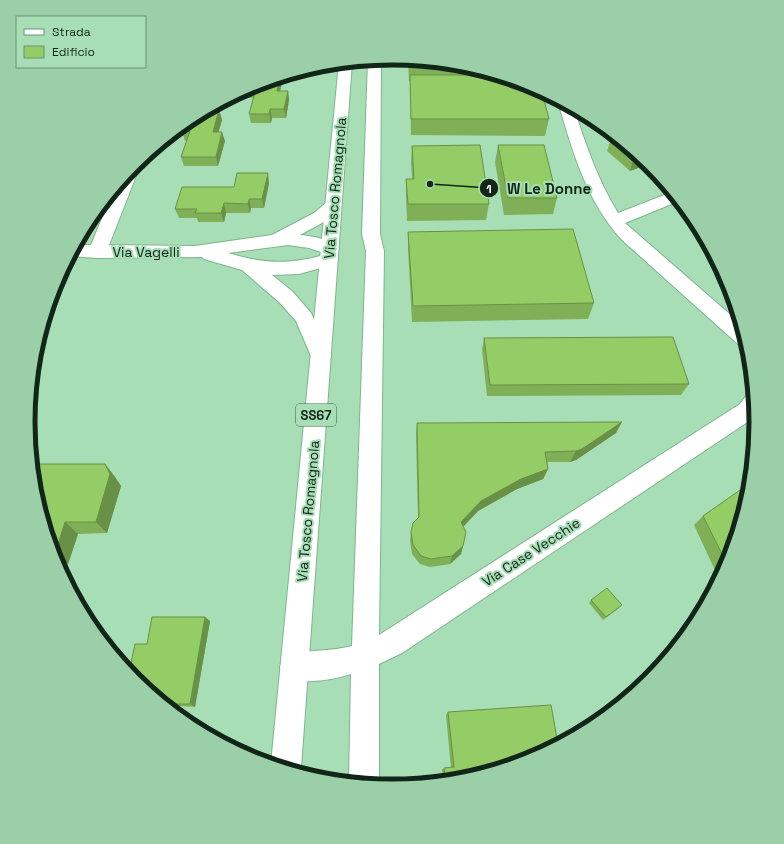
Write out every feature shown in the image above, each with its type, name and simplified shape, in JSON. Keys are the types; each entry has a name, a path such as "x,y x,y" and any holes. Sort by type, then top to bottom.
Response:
{"street":[{"path":"364,778 365,657 375,251 371,234 375,66"},
{"name":"Via Tosco Romagnola","path":"286,763 346,68"},
{"path":"569,112 590,177 600,200 614,221 628,236 738,333"},
{"name":"Via Vagelli","path":"96,252 123,189"},
{"path":"614,221 669,198"},
{"name":"Via Vagelli","path":"276,240 320,217 333,206"},
{"name":"Via Vagelli","path":"79,251 195,252 276,240 299,239 311,242 330,254 309,267 293,269 248,265 218,256 195,252"},
{"name":"Via Vagelli","path":"248,265 286,297 304,318 321,357"},
{"name":"Via Case Vecchie","path":"294,667 333,665 365,657 388,646 748,409"}],"building":[{"path":"410,75 475,75 507,84 544,99 549,119 411,119"},
{"path":"279,84 277,91 288,91 284,109 270,109 269,114 249,114 255,92"},
{"path":"219,110 213,132 222,132 216,157 181,157 190,131 186,131"},
{"path":"612,141 634,161 633,161 610,142"},
{"path":"480,145 489,204 408,204 406,179 414,179 412,146"},
{"path":"498,145 544,145 557,198 508,198"},
{"path":"237,173 268,173 262,199 249,199 248,204 224,203 221,213 195,213 197,209 175,209 182,187 234,187"},
{"path":"573,229 594,303 413,306 408,232"},
{"path":"673,337 689,384 490,385 484,338"},
{"path":"622,422 582,449 576,451 545,452 548,469 521,479 481,501 461,522 466,532 463,546 452,556 431,559 421,556 413,545 411,532 413,523 419,517 417,423"},
{"path":"38,464 105,464 110,474 96,522 65,522 57,546 47,514"},
{"path":"743,488 737,514 723,556 703,516"},
{"path":"607,588 622,605 606,617 591,600"},
{"path":"152,617 205,617 190,704 174,704 131,664 135,644 147,644"},
{"path":"551,705 557,738 529,752 507,760 484,767 445,775 444,768 454,767 448,712"}],"place":[{"name":"W Le Donne","path":"430,184"}]}
